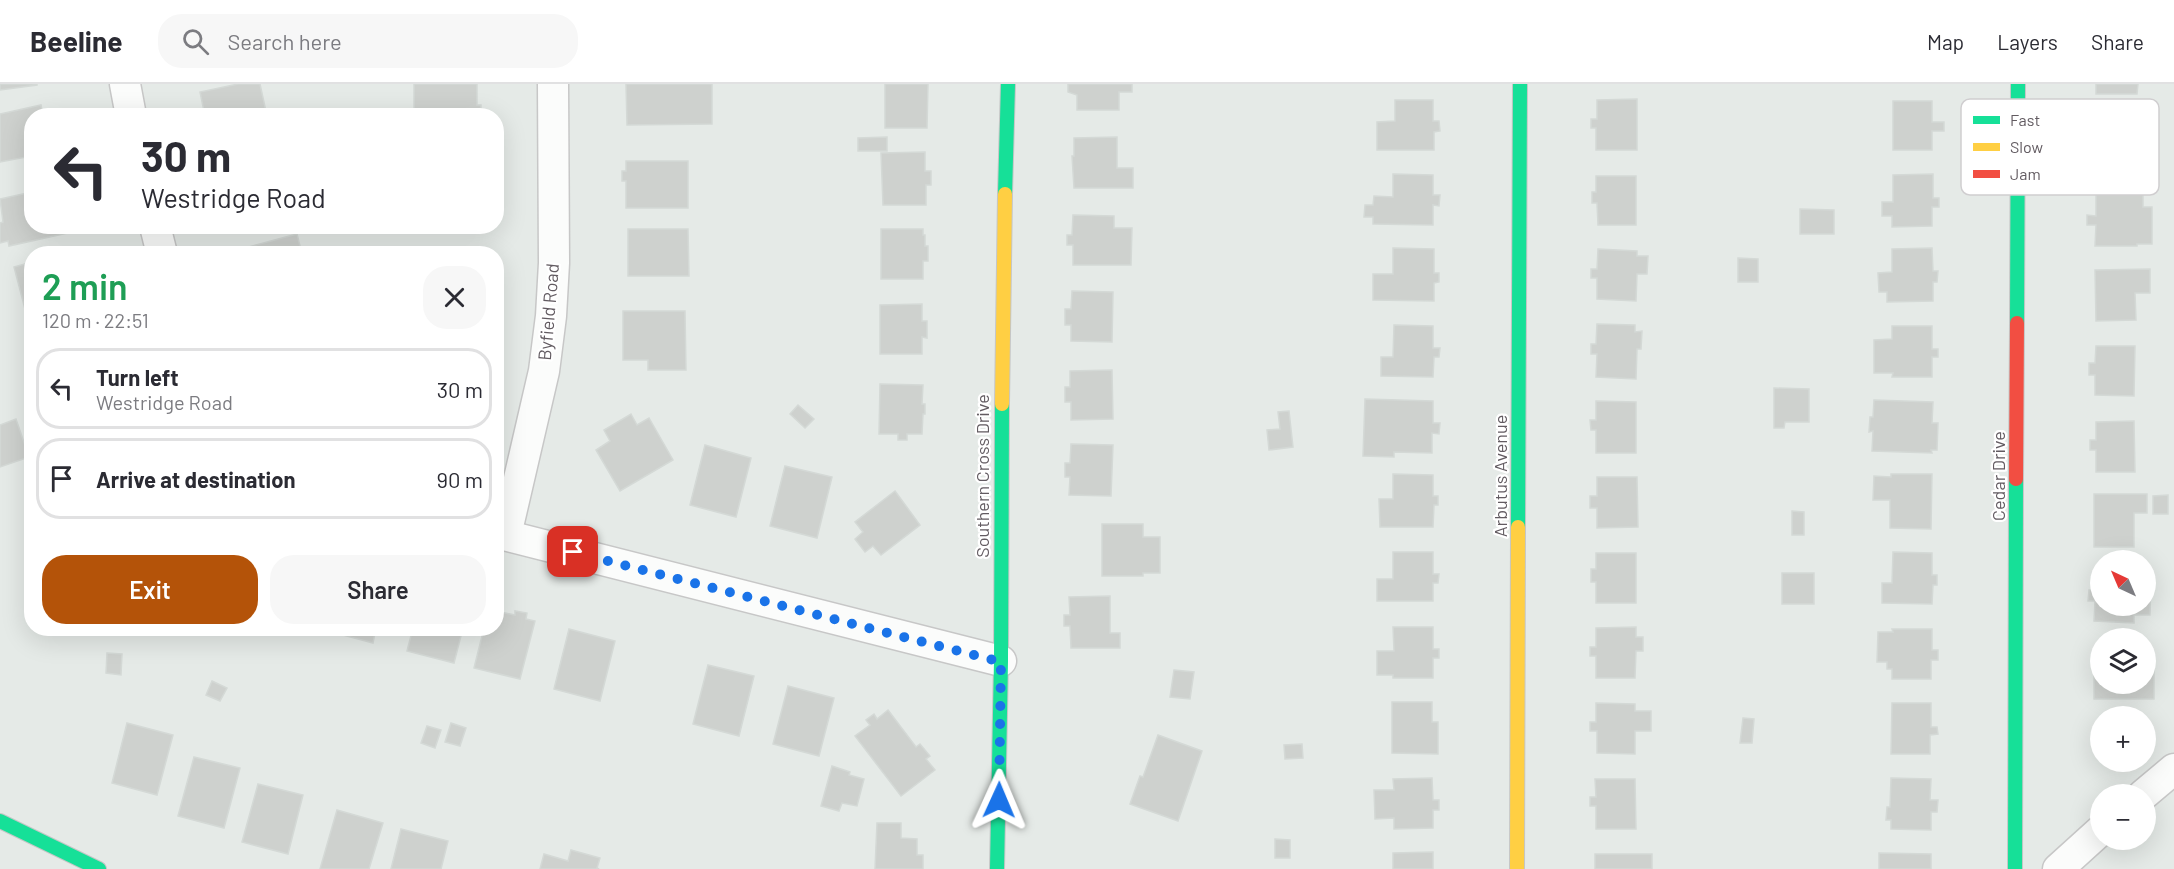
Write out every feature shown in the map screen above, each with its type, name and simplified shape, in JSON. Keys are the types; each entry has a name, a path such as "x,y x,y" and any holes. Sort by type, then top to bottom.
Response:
{"street":[{"path":"125,84 130,108"},
{"name":"Byfield Road","path":"504,523 544,371 552,316 553,84"},
{"name":"Southern Cross Drive","path":"998,869 1002,273 1008,84"},
{"name":"Arbutus Avenue","path":"1517,869 1520,84"},
{"name":"Cedar Drive","path":"2018,84 2018,99"},
{"name":"Cedar Drive","path":"2015,869 2018,195"},
{"path":"504,535 1001,662"},
{"path":"2156,784 2174,769"},
{"path":"0,820 99,869"},
{"path":"2058,869 2090,840"}],"building":[{"path":"0,84 37,84 37,85 0,90"},
{"path":"238,84 260,84 265,108 203,108 200,92"},
{"path":"414,84 477,84 477,105 481,105 481,108 414,108"},
{"path":"626,84 712,84 712,124 627,125"},
{"path":"885,84 928,84 927,128 885,128"},
{"path":"1068,84 1132,84 1132,92 1119,92 1119,110 1077,110 1077,95 1068,92"},
{"path":"2096,84 2138,84 2137,94 2096,94"},
{"path":"1637,99 1637,150 1596,150 1596,128 1591,128 1591,119 1597,119 1597,100"},
{"path":"1395,100 1433,100 1433,121 1439,121 1440,131 1434,132 1434,150 1377,150 1377,122 1395,121"},
{"path":"1893,101 1932,101 1932,122 1944,122 1944,131 1932,131 1932,150 1893,150"},
{"path":"24,109 24,158 0,162 0,114"},
{"path":"887,137 887,151 858,151 858,138"},
{"path":"1117,137 1117,168 1133,168 1133,188 1074,188 1072,156 1074,156 1074,138"},
{"path":"925,152 925,171 931,171 931,185 926,185 926,205 883,205 881,153"},
{"path":"626,161 688,161 688,208 626,208 626,181 622,181 622,171 626,171"},
{"path":"1393,174 1433,175 1433,195 1440,195 1439,206 1433,205 1433,225 1373,224 1373,217 1364,217 1365,205 1373,205 1374,196 1393,197"},
{"path":"1933,174 1933,198 1939,198 1939,207 1932,207 1932,226 1892,227 1892,216 1882,216 1882,202 1893,202 1893,175"},
{"path":"1596,176 1636,176 1636,225 1598,225 1597,203 1592,203 1592,192 1596,192"},
{"path":"24,194 24,234 63,234 9,246 8,241 0,243 0,223 3,222 0,199"},
{"path":"2096,195 2143,195 2143,207 2152,207 2152,244 2095,246 2096,225 2087,225 2087,215 2096,216"},
{"path":"1800,209 1834,210 1834,234 1800,234"},
{"path":"1073,215 1114,216 1114,228 1132,228 1131,265 1073,265 1073,245 1067,245 1067,235 1072,235"},
{"path":"628,229 688,229 689,276 628,276"},
{"path":"881,229 923,229 925,246 928,246 928,261 923,261 923,279 881,279"},
{"path":"297,234 300,246 252,246"},
{"path":"1393,248 1434,249 1434,273 1439,273 1439,282 1434,283 1434,301 1373,300 1373,274 1393,274"},
{"path":"1932,248 1933,271 1938,271 1937,282 1933,282 1933,301 1887,302 1887,292 1879,292 1878,273 1892,272 1892,249"},
{"path":"1598,249 1637,251 1637,256 1648,256 1647,274 1637,274 1636,301 1597,299 1597,278 1591,278 1591,269 1597,269"},
{"path":"1738,258 1758,259 1758,282 1738,282"},
{"path":"24,264 24,305 14,267"},
{"path":"2150,269 2150,293 2135,293 2136,320 2096,321 2095,270"},
{"path":"1072,291 1113,292 1112,342 1071,341 1071,325 1065,325 1065,309 1071,309"},
{"path":"922,304 922,321 927,321 927,338 922,337 922,354 880,354 880,305"},
{"path":"623,311 685,311 686,370 648,370 648,360 623,360"},
{"path":"1597,324 1635,325 1635,332 1642,331 1641,349 1637,349 1636,379 1596,377 1597,354 1591,354 1591,344 1596,344"},
{"path":"1394,325 1433,326 1433,348 1440,348 1439,357 1434,357 1433,377 1381,376 1381,357 1393,357"},
{"path":"1892,326 1932,326 1932,349 1938,349 1938,357 1932,357 1932,377 1892,377 1893,373 1874,373 1874,340 1892,339"},
{"path":"2096,346 2135,346 2134,396 2095,395 2095,375 2089,375 2089,363 2095,363"},
{"path":"1112,370 1113,419 1071,420 1071,402 1065,402 1065,387 1070,387 1070,371"},
{"path":"880,384 923,385 922,404 925,404 925,414 923,414 922,434 907,434 907,440 898,440 898,434 879,434"},
{"path":"1774,388 1809,389 1809,422 1785,422 1784,428 1774,428"},
{"path":"1365,399 1433,401 1433,423 1440,423 1439,434 1432,433 1432,453 1394,452 1394,457 1363,456"},
{"path":"1874,400 1933,402 1932,423 1938,423 1937,450 1931,450 1932,453 1872,451 1873,431 1869,432"},
{"path":"1596,401 1636,402 1636,453 1596,453 1596,430 1591,430 1590,420 1596,420"},
{"path":"798,405 814,419 805,428 790,414"},
{"path":"1289,411 1293,447 1269,450 1267,430 1280,429 1278,412"},
{"path":"631,414 637,425 649,418 673,460 620,491 596,450 610,441 604,430"},
{"path":"16,419 24,442 24,459 0,467 0,425"},
{"path":"2134,421 2135,472 2096,472 2096,450 2090,450 2090,440 2096,440 2096,422"},
{"path":"1071,444 1113,445 1111,496 1069,495 1070,477 1065,477 1065,463 1070,463"},
{"path":"705,445 751,458 736,517 690,505"},
{"path":"785,466 832,477 817,538 770,526"},
{"path":"1393,474 1433,475 1433,496 1438,496 1438,505 1434,505 1433,527 1380,527 1379,499 1393,499"},
{"path":"1891,474 1932,474 1931,529 1890,528 1890,500 1873,500 1874,476 1891,477"},
{"path":"1597,477 1637,477 1638,527 1597,528 1597,508 1590,508 1590,496 1597,496"},
{"path":"895,491 920,525 881,555 873,546 865,552 855,539 863,532 855,522"},
{"path":"2094,494 2147,494 2147,513 2134,513 2134,547 2094,547"},
{"path":"2168,495 2168,514 2153,514 2153,496"},
{"path":"1792,511 1804,512 1804,535 1792,535"},
{"path":"1102,524 1143,524 1143,537 1160,537 1160,573 1143,573 1143,576 1102,576"},
{"path":"1393,552 1433,552 1433,574 1439,574 1438,583 1433,583 1433,601 1377,601 1377,579 1393,579"},
{"path":"1893,552 1932,553 1932,575 1937,575 1937,585 1933,585 1932,604 1882,603 1882,583 1892,583"},
{"path":"1596,553 1636,553 1636,603 1596,603 1596,582 1591,582 1591,569 1596,569"},
{"path":"1782,573 1814,573 1814,604 1782,604"},
{"path":"1110,596 1110,633 1120,633 1120,648 1071,648 1070,626 1064,626 1064,615 1070,615 1069,597"},
{"path":"515,611 527,613 526,619 535,621 520,679 474,668 482,636 504,636 504,613 515,615"},
{"path":"2094,616 2134,616 2134,623 2094,621"},
{"path":"1393,627 1433,627 1433,649 1439,649 1439,658 1433,658 1433,678 1393,678 1393,675 1377,675 1377,651 1394,651"},
{"path":"1636,627 1636,637 1643,637 1643,651 1636,651 1635,678 1596,678 1596,656 1590,656 1590,647 1596,647 1596,628"},
{"path":"569,629 615,641 600,701 554,689"},
{"path":"1892,629 1932,629 1932,650 1938,650 1938,660 1931,660 1931,679 1892,679 1892,669 1887,669 1887,662 1877,662 1878,632 1893,632"},
{"path":"347,636 374,636 373,643"},
{"path":"411,636 461,636 454,663 407,651"},
{"path":"107,653 122,654 121,675 106,673"},
{"path":"708,665 754,676 739,736 693,724"},
{"path":"1174,670 1194,672 1190,699 1170,697"},
{"path":"212,681 227,688 220,701 206,695"},
{"path":"788,686 834,698 819,756 773,744"},
{"path":"2094,694 2154,694 2154,699 2094,699"},
{"path":"1392,702 1432,702 1432,722 1438,722 1438,754 1392,753"},
{"path":"1596,703 1635,704 1635,711 1651,711 1651,731 1635,731 1635,754 1597,753 1597,731 1590,731 1590,722 1596,722"},
{"path":"1892,703 1931,703 1931,727 1937,727 1938,734 1930,735 1930,754 1891,754"},
{"path":"888,710 916,747 920,744 930,756 926,759 935,770 901,796 855,736 870,725 866,720 874,714 877,719"},
{"path":"1743,718 1754,719 1752,743 1740,743"},
{"path":"127,723 173,735 157,795 112,783"},
{"path":"451,723 466,728 460,746 445,742"},
{"path":"427,726 441,730 435,748 421,743"},
{"path":"1158,735 1202,751 1178,821 1130,804 1140,776 1143,777"},
{"path":"1302,744 1303,758 1285,759 1284,745"},
{"path":"194,757 240,768 224,828 178,816"},
{"path":"832,766 850,772 849,775 864,779 857,806 842,803 839,811 821,806"},
{"path":"1432,778 1433,800 1439,800 1439,810 1433,810 1433,828 1394,829 1394,818 1375,819 1374,790 1394,790 1393,779"},
{"path":"1891,778 1931,779 1930,800 1938,800 1937,812 1931,812 1931,830 1891,829 1891,820 1886,820 1887,807 1890,807"},
{"path":"1595,779 1635,779 1636,829 1596,829 1596,806 1590,806 1590,797 1596,797"},
{"path":"258,784 303,795 288,854 242,842"},
{"path":"337,810 383,823 369,869 320,869"},
{"path":"877,823 901,823 901,838 917,839 917,855 923,855 923,869 875,869"},
{"path":"401,829 448,841 441,869 391,869"},
{"path":"1275,839 1290,840 1290,858 1275,858"},
{"path":"571,850 600,858 597,868 599,869 540,869 544,854 568,861"},
{"path":"1433,852 1433,869 1393,869 1393,853"},
{"path":"1879,853 1931,854 1931,869 1879,869"},
{"path":"1595,854 1652,854 1652,869 1595,869"}],"traffic: fast":[{"path":"1005,194 1008,84"},
{"path":"1518,527 1520,84"},
{"path":"2018,84 2018,99"},
{"path":"2017,323 2018,195"},
{"path":"997,869 1002,404"},
{"path":"2015,869 2016,479"},
{"path":"0,821 99,869"}],"traffic: slow":[{"path":"1002,404 1005,194"},
{"path":"1517,869 1518,527"}],"traffic: jam":[{"path":"2016,479 2017,323"}],"route":[{"path":"573,552 1001,662 999,800"}]}
